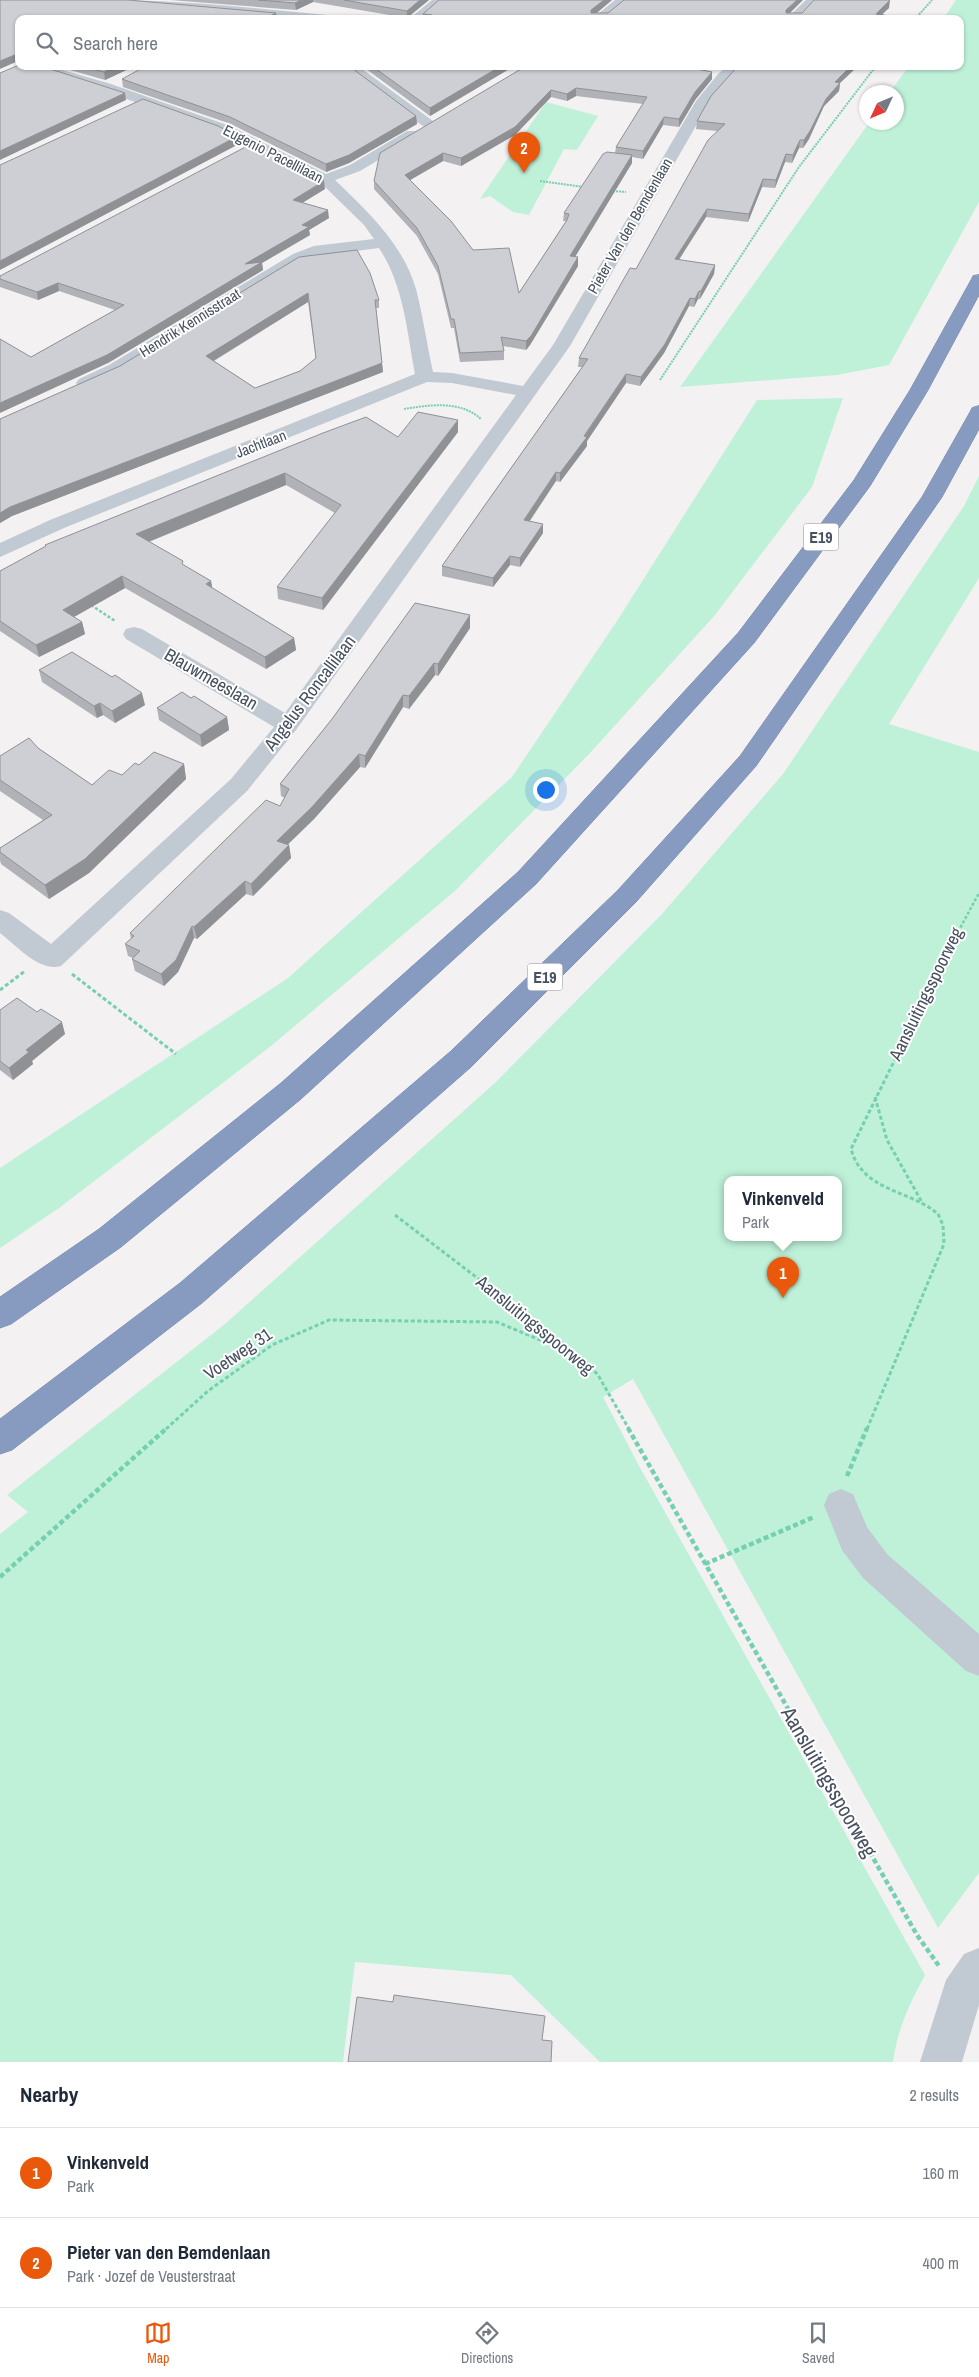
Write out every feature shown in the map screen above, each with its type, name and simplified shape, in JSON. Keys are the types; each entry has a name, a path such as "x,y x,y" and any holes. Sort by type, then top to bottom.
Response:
{"highway":[{"name":"E19","path":"0,1314 110,1238 291,1091 527,878 752,630 863,482 919,390 979,280"},
{"name":"E19","path":"0,1439 191,1293 461,1060 627,896 748,761 932,498 979,412"}],"street":[{"path":"115,0 232,8 255,15"},
{"path":"232,8 248,0"},
{"path":"420,15 440,0"},
{"path":"603,15 623,0"},
{"path":"796,15 813,0"},
{"name":"Eugenio Pacellilaan","path":"47,70 106,87 225,129 325,179 370,222 397,263 408,288 425,377"},
{"path":"325,179 355,168 435,121 406,109 354,70"},
{"name":"Pieter Van den Bemdenlaan","path":"528,392 561,346 703,101 724,76 732,70"},
{"path":"707,73 724,76"},
{"path":"106,87 124,79"},
{"path":"125,108 143,100"},
{"path":"240,151 255,143"},
{"name":"Hendrik Kennisstraat","path":"70,390 115,369 299,257 314,251 384,243"},
{"name":"Jachtlaan","path":"0,551 56,524 425,377 452,378 528,392"},
{"name":"Angelus Roncallilaan","path":"52,959 239,785 288,725 528,392"},
{"name":"Blauwmeeslaan","path":"134,634 288,725"},
{"path":"0,919 52,959"},
{"path":"841,1505 854,1538 875,1566 979,1658"},
{"path":"941,2062 970,1982"}],"path":[{"path":"919,15 932,0"},
{"path":"660,380 799,167 873,70"},
{"path":"540,181 585,187"},
{"path":"611,190 647,195"},
{"path":"400,410 453,406 466,408 475,413 481,418 482,426 471,446 481,457"},
{"path":"86,602 134,634"},
{"name":"Aansluitingsspoorweg","path":"841,1505 842,1489 847,1476 944,1244 944,1228 937,1213 872,1181 852,1161 850,1150 875,1096 973,901 979,893"},
{"path":"52,959 176,1054"},
{"name":"Aansluitingsspoorweg","path":"875,1096 878,1117 893,1156 924,1206"},
{"name":"Aansluitingsspoorweg","path":"395,1215 592,1367 605,1385 917,1935 970,1982"},
{"name":"Voetweg 31","path":"0,1577 208,1391 272,1344 330,1320 497,1322 582,1358"},
{"path":"705,1564 841,1505"}],"green space":[{"path":"956,0 979,0 979,202 889,365 837,375 680,387 864,130 904,130 904,85 895,85 906,70 964,70 964,15 946,15"},
{"path":"546,102 598,116 577,150 564,149 529,215 513,212 490,196 480,199"},
{"path":"843,398 812,487 715,615 590,753 456,890 271,1046 59,1208 0,1248 0,1168 288,978 512,777 617,621 757,400"},
{"path":"979,476 979,578 889,724 979,752 979,1873 938,1928 633,1379 603,1397 638,1464 925,1975 905,2017 893,2062 600,2062 511,1975 355,1962 343,2062 0,2062 0,1534 28,1512 7,1495 225,1324 496,1082 662,914 783,774 964,506"}],"building":[{"path":"0,0 128,0 276,13 272,15 15,15 15,55 0,61"},
{"path":"258,0 301,0 295,3"},
{"path":"344,0 420,0 407,11"},
{"path":"439,0 604,0 591,10 591,13 608,13 624,0 797,0 786,10 786,13 802,13 814,0 890,0 876,14 882,15 423,14"},
{"path":"15,67 15,70 53,70 125,93 0,151 0,73"},
{"path":"139,70 354,70 416,116 349,155 326,164 230,117 122,79"},
{"path":"378,70 494,70 430,108"},
{"path":"519,70 702,70 712,72 695,92 679,119 664,117 643,151 616,147 647,97 576,88 567,94 551,90 515,127 461,158 443,153 405,175 451,221 473,250 509,248 519,293 567,220 569,214 564,213 603,154 607,152 632,155 570,256 578,257 531,336 526,341 501,337 504,351 460,353 454,319 451,319 438,266 417,228 374,181 380,153"},
{"path":"734,70 847,70 835,82 840,83 826,99 804,140 800,140 793,155 786,154 776,180 763,179 749,214 707,209 675,259 715,265 695,299 690,298 665,344 641,377 626,374 584,436 587,437 560,473 556,472 524,520 543,524 520,558 510,556 493,578 442,566 588,359 579,358 630,268 636,269 708,140 725,124 697,121 711,96"},
{"path":"143,99 218,126 238,136 0,261 0,165"},
{"path":"253,143 318,176 324,181 293,200 328,210 302,225 309,227 245,264 262,262 107,355 0,403 0,339 31,357 124,305 58,283 37,292 0,279 0,276"},
{"path":"357,250 370,273 379,300 375,300 382,363 10,507 0,513 0,419 120,366 299,257","holes":["308,293 316,358 300,371 255,388 206,356"]},
{"path":"418,412 458,420 322,598 277,587 341,505 285,473 136,534 183,561 182,564 211,581 206,584 294,638 265,657 122,576 63,610 82,622 36,645 0,621 0,571 45,545 366,417 398,437"},
{"path":"415,603 470,615 438,664 434,663 409,696 403,695 365,756 359,754 312,807 277,841 289,845 251,884 245,881 194,927 192,926 176,960 161,974 132,959 140,951 125,944 134,936 130,933 266,800 280,806 289,789 280,784 332,719"},
{"path":"72,652 112,677 115,675 142,693 112,711 100,703 94,706 39,670"},
{"path":"182,692 191,698 194,696 227,717 200,735 157,708"},
{"path":"29,738 38,748 92,785 109,770 122,775 135,763 139,765 154,752 184,764 85,859 45,885 0,852 0,848 52,815 0,780 0,756"},
{"path":"17,998 37,1012 41,1009 62,1022 26,1050 29,1052 9,1068 0,1061 0,1010"},
{"path":"394,1995 545,2016 542,2040 552,2041 551,2062 348,2062 357,1997 393,2002"}],"place":[{"name":"Pieter van den Bemdenlaan","path":"524,173"},
{"name":"Vinkenveld","path":"783,1298"}]}
